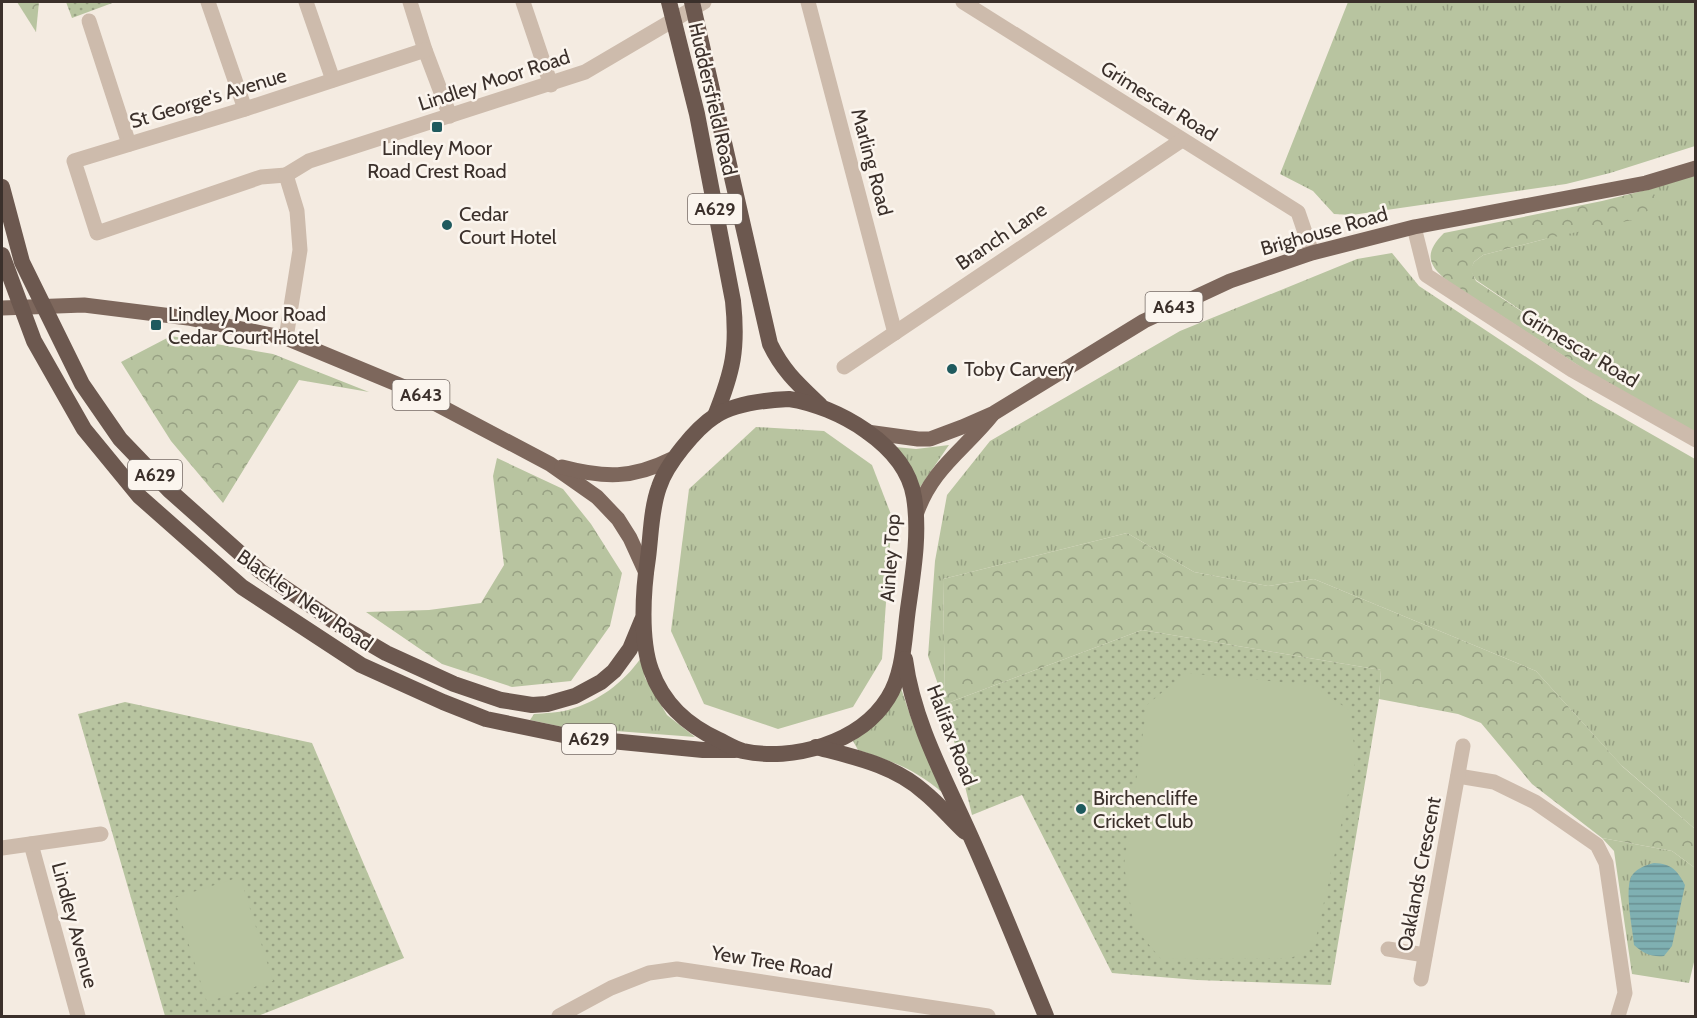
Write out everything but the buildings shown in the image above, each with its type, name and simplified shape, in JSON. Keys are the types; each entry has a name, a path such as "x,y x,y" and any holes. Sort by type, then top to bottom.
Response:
{"highway":[{"name":"Huddersfield Road","path":"669,2 698,114 736,326 734,361 730,379 715,416"},
{"name":"Huddersfield Road","path":"692,2 770,344 787,373 821,406"},
{"name":"Huddersfield Road","path":"703,2 735,166 734,186"},
{"name":"Blackley New Road","path":"2,187 22,262 82,384 120,439 169,490 260,571 345,629 386,653 454,684 518,704 547,704 588,690 614,671 630,649 644,613"},
{"name":"Blackley New Road","path":"2,255 34,341 84,429 139,496 242,587 361,665 486,719 563,735 602,740 703,750 740,750"},
{"name":"Ainley Top","path":"789,399 821,406 844,416 867,432 893,455 909,480 914,495 915,555 900,670 889,698 872,717 856,730 816,747 780,754 740,750 708,735 678,714 658,689 650,666 644,613 646,573 659,487 672,459 715,416 766,400 789,399"},
{"name":"Halifax Road","path":"904,644 908,678 915,705 1046,1017"},
{"name":"Halifax Road","path":"816,747 865,760 903,776 923,791 972,839"}],"main road":[{"name":"Brighouse Road","path":"994,413 1144,321 1230,281 1312,253 1414,227 1646,183 1695,168"},
{"name":"A643","path":"2,308 84,306 188,318 286,338 405,387 550,464 610,508 630,538 646,573"},
{"name":"A643","path":"867,432 930,439 994,413"},
{"name":"A643","path":"916,515 921,500 938,472 994,413"},
{"name":"A643","path":"550,464 588,474 606,476 642,472 672,459"}],"street":[{"path":"208,2 246,109"},
{"path":"306,2 333,80"},
{"path":"410,2 425,51 450,116"},
{"path":"523,2 551,85"},
{"name":"Lindley Moor Road","path":"97,233 261,177 286,175 309,161 551,85 585,72 703,2"},
{"name":"Marling Road","path":"808,2 894,333"},
{"name":"Grimescar Road","path":"963,2 1298,212 1312,253"},
{"path":"89,21 129,144"},
{"name":"St George's Avenue","path":"97,233 74,161 246,109 425,51"},
{"name":"Branch Lane","path":"844,368 1182,140"},
{"path":"286,175 297,211 300,250 286,338"},
{"name":"Grimescar Road","path":"1414,227 1426,275 1572,370 1695,440"},
{"name":"Oaklands Crescent","path":"1421,979 1462,747"},
{"name":"Oaklands Crescent","path":"1458,776 1494,782 1535,802 1597,845 1606,863 1625,993 1618,1017"},
{"path":"2,848 101,834"},
{"name":"Lindley Avenue","path":"31,844 78,1017"},
{"path":"1388,949 1425,954"},
{"name":"Yew Tree Road","path":"560,1017 611,988 630,980 649,973 677,969 988,1017"}],"green space":[{"path":"17,2 39,2 36,32"},
{"path":"66,2 115,2 72,18"},
{"path":"1348,2 1695,2 1695,146 1610,173 1566,184 1352,215 1334,214 1313,191 1280,174"},
{"path":"1695,175 1695,436 1604,382 1578,349 1476,280 1470,270 1474,262 1483,255 1545,239 1650,189"},
{"path":"1650,189 1661,203 1632,220 1483,255 1474,262 1471,270 1476,281 1578,349 1614,382 1604,382 1449,282 1432,264 1433,247 1444,233"},
{"path":"1392,253 1419,286 1588,398 1695,459 1695,829 1621,765 1536,671 1314,579 1268,586 1194,572 1127,533 943,579 945,704 928,656 935,561 947,495 990,441 1180,331 1357,259"},
{"path":"171,336 273,354 369,392 299,380 223,503 171,441 121,362"},
{"path":"756,427 824,431 872,465 892,517 882,659 853,707 778,729 704,704 671,631 689,489"},
{"path":"949,445 918,490 895,447 916,449"},
{"path":"497,458 563,489 591,524 622,573 610,626 571,681 512,687 442,664 366,612 429,610 481,603 504,565 493,476"},
{"path":"1127,533 1194,572 1268,586 1314,579 1536,671 1623,767 1695,829 1695,868 1672,851 1602,838 1532,784 1481,723 1458,714 1379,699 1381,670 1142,630 945,704 943,579"},
{"path":"1142,630 1381,670 1379,699 1331,985 1197,980 1112,973 1022,795 972,815 945,704"},
{"path":"641,658 645,678 667,715 695,737 563,727 530,720 534,714 568,710 600,697 626,676"},
{"path":"1185,673 1313,685 1349,710 1356,758 1314,947 1291,958 1161,959 1134,927 1124,865 1147,705"},
{"path":"901,688 911,718 944,794 904,767 858,750 853,741 881,718"},
{"path":"125,702 312,743 404,958 258,1016 165,1016 78,714"},
{"path":"1602,838 1672,851 1695,868 1695,958 1689,983 1632,974 1614,851"},
{"path":"240,877 273,981 207,1002 174,898"}],"water":[{"path":"1654,863 1673,869 1685,885 1672,946 1664,956 1648,954 1634,945 1629,908 1629,888 1633,874 1642,867"}],"place":[{"name":"Lindley Moor Road Crest Road","path":"437,127"},
{"name":"Cedar Court Hotel","path":"447,225"},
{"name":"Lindley Moor Road Cedar Court Hotel","path":"156,325"},
{"name":"Toby Carvery","path":"952,369"},
{"name":"Birchencliffe Cricket Club","path":"1081,809"}]}
